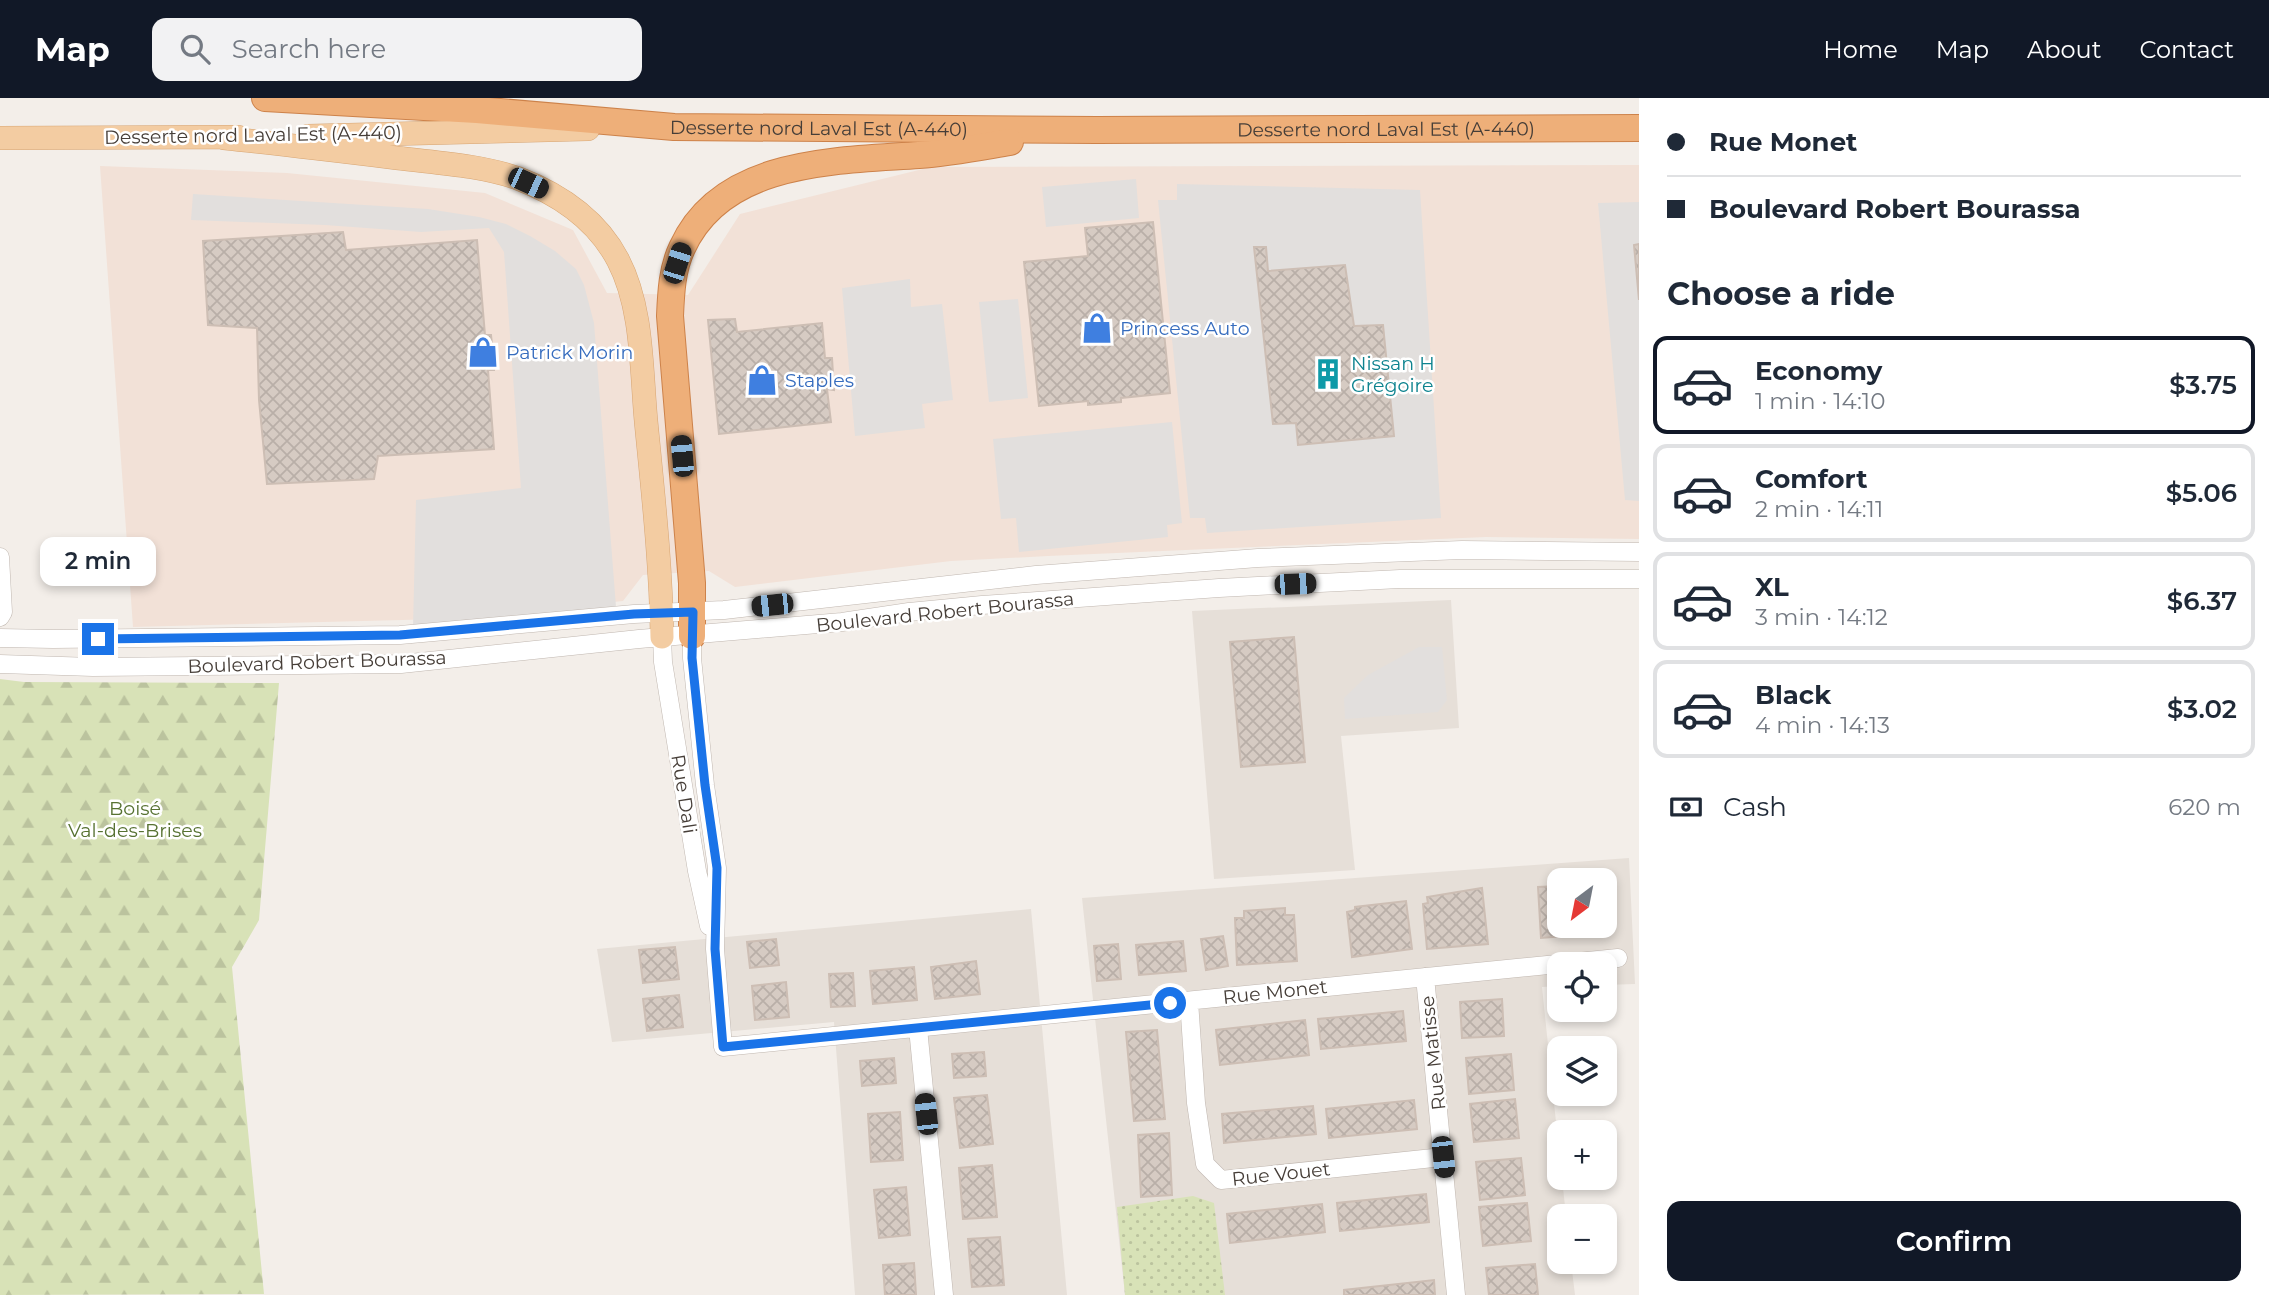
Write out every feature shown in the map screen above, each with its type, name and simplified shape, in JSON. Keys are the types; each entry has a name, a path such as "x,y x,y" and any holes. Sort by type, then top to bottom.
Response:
{"highway":[{"path":"265,98 477,110 674,127"},
{"name":"Desserte nord Laval Est (A-440)","path":"674,127 1097,130 1639,128"},
{"path":"692,624 692,583 670,316 677,263 687,239 702,217 713,205 739,187 784,171 823,164 924,155 1097,130"}],"main road":[{"name":"Desserte nord Laval Est (A-440)","path":"0,138 224,138 674,127"},
{"path":"224,138 432,162 499,173 555,196 578,211 597,230 618,261 634,309 660,570 662,637"}],"street":[{"name":"Boulevard Robert Bourassa","path":"0,664 93,667 401,664 662,637 692,624 822,600 884,590 1036,575 1226,559 1462,550 1639,552"},
{"path":"0,556 3,612 0,617"},
{"name":"Boulevard Robert Bourassa","path":"0,638 400,635 662,613 692,624 842,622 982,605 1232,587 1413,579 1639,579"},
{"name":"Rue Dali","path":"692,624 692,658 705,785 717,868 715,949 723,1047"},
{"name":"Rue Dali","path":"662,637 663,662 697,872 715,949"},
{"name":"Rue Monet","path":"723,1047 1618,958"},
{"name":"Rue Matisse","path":"1425,977 1456,1295"},
{"name":"Rue Vouet","path":"1189,1001 1196,1103 1205,1164 1221,1180 1443,1157"},
{"path":"918,1028 944,1295"}],"shaded area":[{"path":"1639,165 1639,539 1486,537 951,561 735,587 709,571 643,575 623,601 442,619 133,627 100,166 287,173 485,193 573,230 607,293 688,295 740,214 931,167"},
{"path":"1136,179 1139,218 1046,227 1042,187"},
{"path":"1177,184 1420,190 1441,518 1207,533 1205,518 1190,518 1158,200 1177,200","holes":["1254,247 1266,247 1268,271 1345,265 1354,326 1383,325 1393,436 1299,445 1296,423 1273,423"]},
{"path":"193,194 428,209 479,217 506,224 530,236 555,251 576,269 584,285 594,323 616,607 413,628 416,500 521,488 504,252 489,228 421,232 191,220"},
{"path":"1639,202 1639,244 1634,245 1639,300 1639,501 1625,500 1598,203"},
{"path":"910,279 911,307 942,304 953,400 922,404 925,428 855,436 842,288"},
{"path":"1018,299 1028,398 989,402 979,302"},
{"path":"1172,422 1182,523 1167,525 1168,537 1019,552 1016,518 1001,519 993,439"},
{"path":"1451,600 1459,728 1341,736 1355,870 1214,879 1192,611"},
{"path":"1419,647 1442,647 1447,700 1438,712 1345,719 1344,698 1368,675"},
{"path":"1629,858 1635,984 1617,985 1617,952 1547,952 1547,987 1542,987 1547,1036 1547,1106 1554,1106 1556,1120 1547,1120 1547,1190 1563,1190 1565,1204 1547,1204 1547,1274 1572,1274 1575,1295 1125,1295 1082,898"},
{"path":"1031,909 1067,1295 855,1295 834,1022 612,1042 597,949"}],"green space":[{"name":"Boisé Val-des-Brises","path":"0,679 24,682 279,683 259,920 232,967 264,1294 0,1295"},
{"path":"1193,1196 1214,1203 1225,1295 1125,1295 1117,1207"}],"building":[{"name":"Princess Auto","path":"1153,222 1170,393 1121,398 1121,402 1088,405 1088,401 1039,406 1024,262 1088,256 1085,228"},
{"path":"343,232 346,250 477,240 485,335 491,335 493,354 494,370 488,370 494,449 378,456 374,479 267,484 259,400 257,328 208,325 203,241"},
{"path":"1639,244 1639,300 1634,245"},
{"name":"Nissan H Grégoire","path":"1254,247 1266,247 1268,271 1345,265 1354,326 1383,325 1394,436 1298,445 1296,423 1273,424"},
{"path":"735,319 737,332 822,323 825,358 832,358 834,390 827,389 831,422 719,434 708,320"},
{"path":"1294,637 1305,762 1241,767 1230,642"},
{"path":"1538,887 1547,887 1547,938 1541,938"},
{"path":"1482,888 1488,944 1427,949 1423,904 1428,903 1427,897"},
{"path":"1406,901 1412,949 1352,957 1347,912 1355,910 1355,907"},
{"path":"1285,908 1285,915 1294,915 1297,961 1237,965 1235,918 1244,918 1244,911"},
{"path":"1223,936 1228,966 1206,970 1201,939"},
{"path":"776,939 779,965 750,968 747,942"},
{"path":"1183,941 1186,971 1139,975 1136,945"},
{"path":"1118,944 1121,979 1097,981 1094,946"},
{"path":"675,947 679,979 643,983 639,950"},
{"path":"976,961 980,994 935,999 931,967"},
{"path":"914,967 917,1000 873,1004 870,971"},
{"path":"853,973 855,1006 831,1007 829,974"},
{"path":"786,982 789,1017 755,1020 752,986"},
{"path":"679,995 683,1027 647,1031 643,999"},
{"path":"1502,999 1504,1036 1462,1038 1460,1002"},
{"path":"1403,1011 1406,1041 1321,1049 1318,1019"},
{"path":"1305,1020 1309,1055 1220,1065 1216,1030"},
{"path":"1157,1030 1165,1119 1134,1121 1126,1032"},
{"path":"984,1052 986,1076 954,1078 952,1054"},
{"path":"1511,1054 1514,1090 1469,1094 1466,1058"},
{"path":"894,1058 896,1083 862,1086 860,1061"},
{"path":"987,1095 993,1144 960,1148 954,1098"},
{"path":"1515,1099 1519,1138 1474,1142 1470,1104"},
{"path":"1414,1100 1417,1129 1329,1138 1326,1109"},
{"path":"1313,1106 1316,1134 1224,1143 1222,1114"},
{"path":"900,1112 903,1160 871,1162 868,1114"},
{"path":"1169,1133 1172,1195 1141,1197 1138,1135"},
{"path":"1521,1158 1525,1195 1480,1200 1476,1162"},
{"path":"992,1165 997,1217 963,1219 959,1168"},
{"path":"906,1187 910,1235 879,1238 874,1190"},
{"path":"1426,1194 1429,1222 1340,1231 1337,1203"},
{"path":"1527,1203 1531,1241 1483,1246 1479,1207"},
{"path":"1322,1204 1325,1232 1230,1243 1227,1214"},
{"path":"1000,1237 1004,1285 972,1287 968,1239"},
{"path":"914,1263 916,1295 885,1295 883,1265"},
{"path":"1535,1264 1538,1295 1489,1295 1486,1268"},
{"path":"1434,1280 1435,1295 1344,1295 1344,1290"}],"place":[{"name":"Princess Auto","path":"1097,328"},
{"name":"Patrick Morin","path":"483,352"},
{"name":"Nissan H Grégoire","path":"1328,374"},
{"name":"Staples","path":"762,380"}],"route":[{"path":"98,639 400,635 634,614 693,612 692,658 705,785 717,868 715,949 723,1047 1170,1003"}]}
